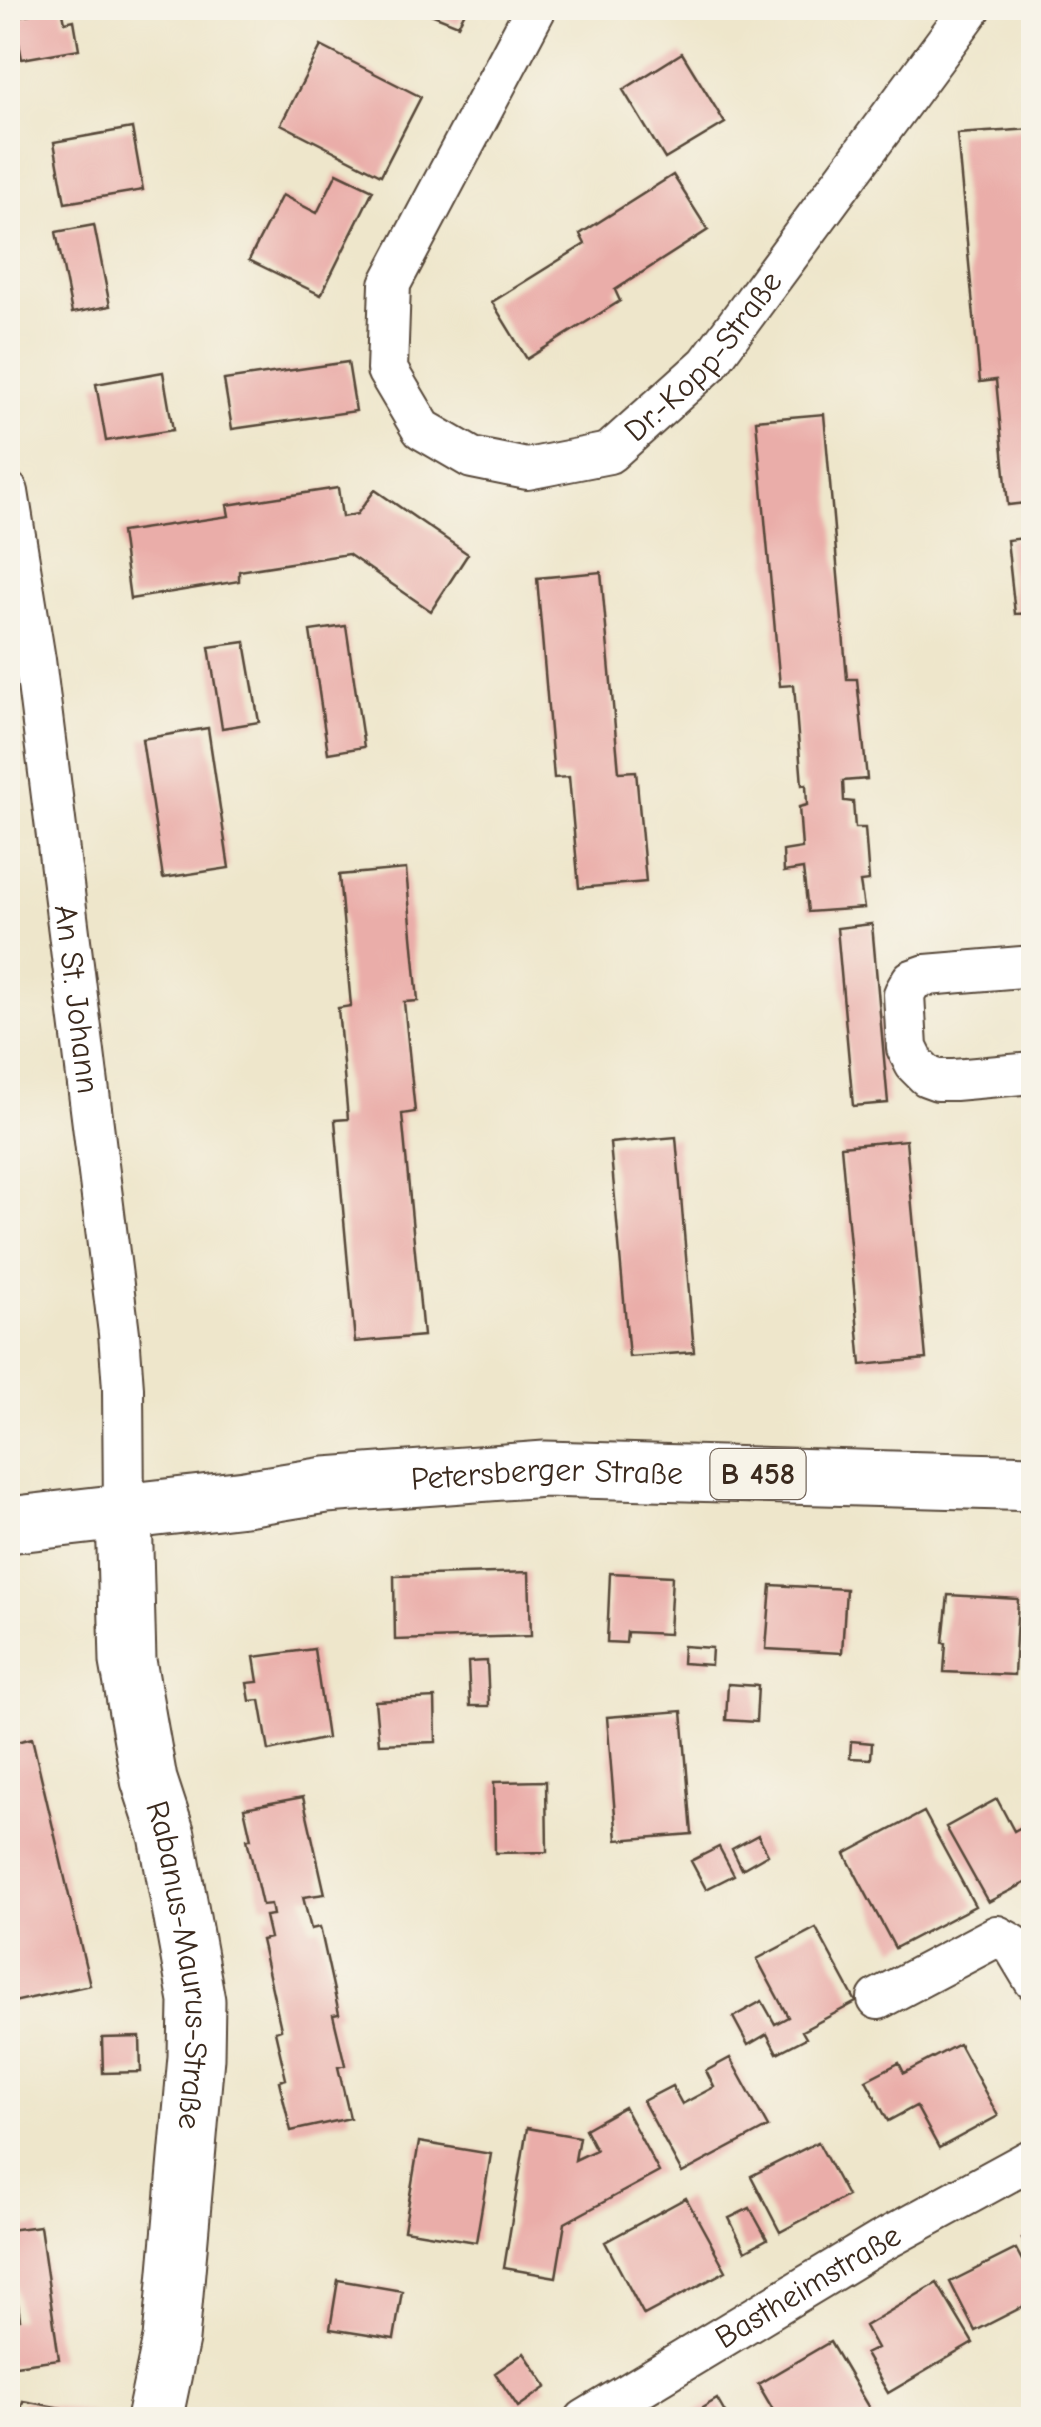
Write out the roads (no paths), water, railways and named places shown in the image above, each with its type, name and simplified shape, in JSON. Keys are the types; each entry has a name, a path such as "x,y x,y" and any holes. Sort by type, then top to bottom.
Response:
{"main road":[{"name":"Petersberger Straße","path":"124,1511 326,1485 545,1469 1034,1483"},
{"name":"B 458","path":"8,1525 124,1511"},
{"name":"Rabanus-Maurus-Straße","path":"124,1511 128,1661 149,1780 167,1835 197,2000 196,2057 171,2339 154,2420"}],"street":[{"name":"Dr.-Kopp-Straße","path":"536,8 390,284 387,370 422,429 472,458 528,469 609,453 708,364 971,8"},
{"name":"An St. Johann","path":"8,492 35,660 119,1333 124,1511"},
{"path":"1034,966 926,975 912,980 904,994 908,1048 915,1064 927,1076 954,1080 1034,1074"},
{"path":"878,1999 996,1936 1013,1945 1034,1980"},
{"name":"Bastheimstraße","path":"584,2420 880,2242 1034,2158"}]}
